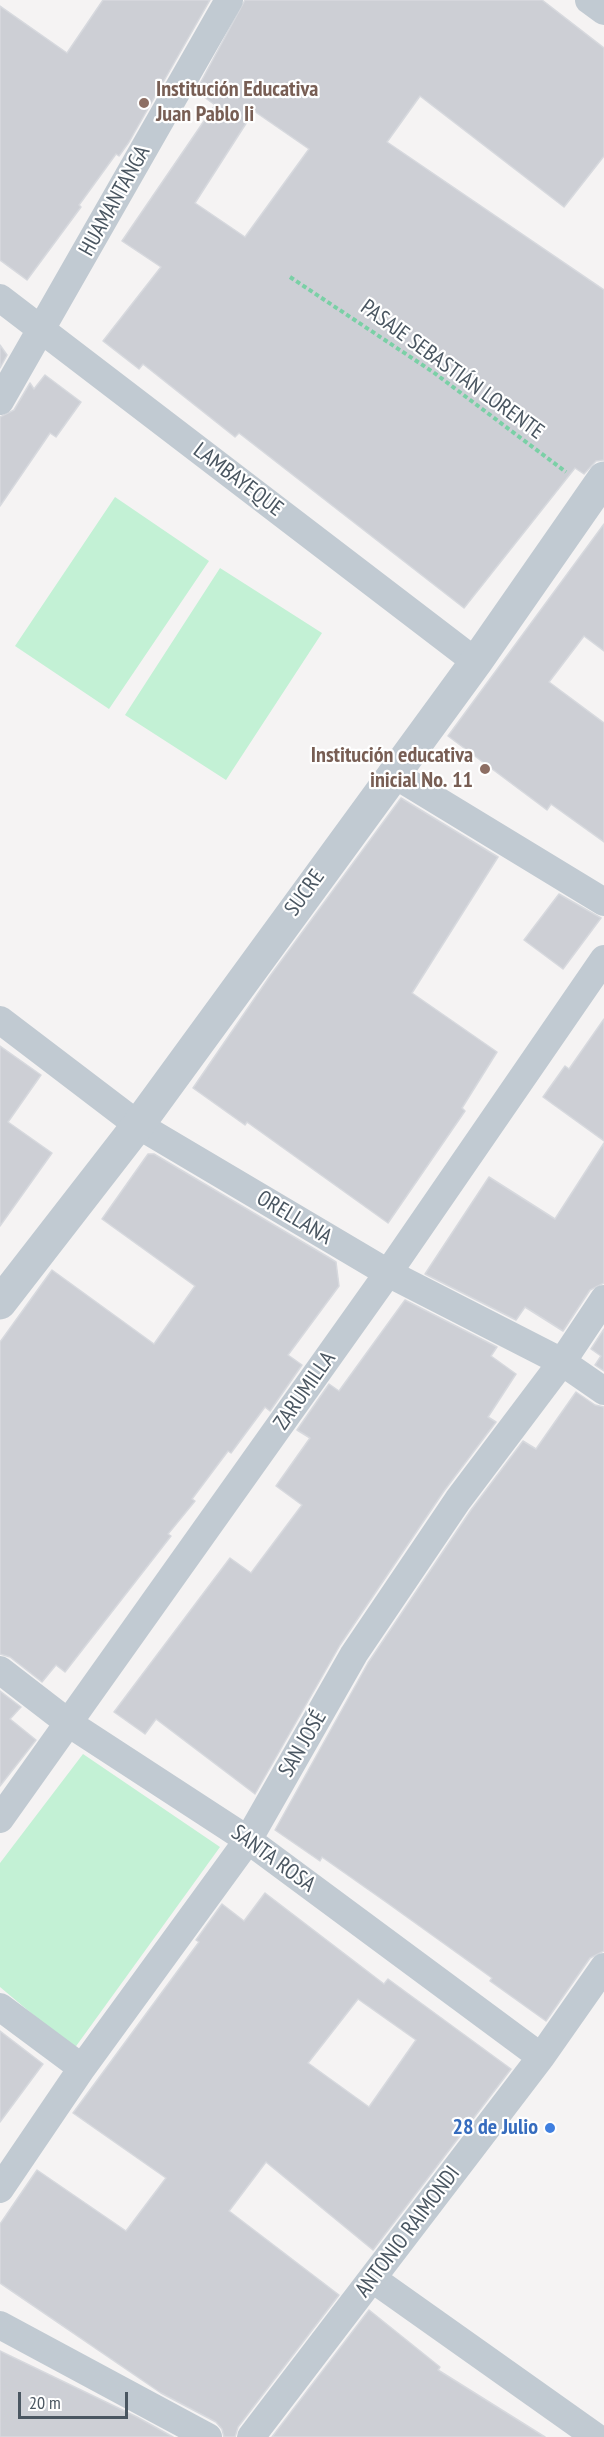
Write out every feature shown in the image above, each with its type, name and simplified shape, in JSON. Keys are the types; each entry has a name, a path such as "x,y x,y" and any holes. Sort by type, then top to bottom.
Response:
{"street":[{"name":"HUAMANTANGA","path":"0,401 43,330 229,0"},
{"name":"LAMBAYEQUE","path":"0,298 476,662"},
{"name":"SUCRE","path":"0,1304 138,1125 392,773 476,662 599,486"},
{"path":"392,773 604,902"},
{"name":"ZARUMILLA","path":"0,1819 70,1724 388,1274 604,959"},
{"name":"ORELLANA","path":"0,1020 138,1125 388,1274 562,1362 604,1391"},
{"name":"SAN JOSÉ","path":"0,2189 82,2068 248,1840 354,1654 458,1500 562,1362 604,1299"},
{"name":"SANTA ROSA","path":"0,1670 70,1724 248,1840 541,2057"},
{"name":"ANTONIO RAIMONDI","path":"251,2437 541,2057 604,1967"},
{"path":"0,2007 82,2068"},
{"path":"373,2279 596,2437"},
{"path":"0,2325 208,2437"}],"path":[{"name":"PASAJE SEBASTIÁN LORENTE","path":"290,277 434,372 599,486"}],"green space":[{"path":"115,497 209,561 109,709 15,646"},
{"path":"220,568 322,633 226,780 125,715"},
{"path":"83,1754 220,1847 74,2049 0,1987 0,1863"}],"building":[{"path":"103,0 210,0 129,142 119,156 116,154 79,205 81,207 27,280 0,260 0,6 67,53"},
{"path":"245,0 542,0 604,48 604,156 564,207 420,96 387,142 604,290 604,460 596,461 584,474 575,468 464,608 239,433 235,437 143,364 139,369 103,341 161,267 122,241 215,105 196,91","holes":["254,111 309,149 245,237 195,203"]},
{"path":"0,345 7,355 0,368"},
{"path":"45,375 81,402 56,437 50,433 0,506 0,417 14,410 30,383 34,389"},
{"path":"604,524 604,651 584,636 549,682 604,723 604,842 551,804 547,810 448,736"},
{"path":"401,798 498,857 412,993 497,1052 462,1108 465,1111 388,1223 247,1122 245,1125 193,1088 270,976"},
{"path":"559,894 601,918 563,969 524,940"},
{"path":"604,1019 604,1141 543,1097 565,1066 569,1069"},
{"path":"0,1046 41,1075 8,1122 52,1153 0,1226"},
{"path":"604,1143 604,1283 590,1290 563,1331 525,1307 516,1320 425,1274 489,1177 555,1219"},
{"path":"148,1154 154,1154 336,1262 339,1286 288,1355 302,1365 270,1411 265,1407 231,1453 228,1451 192,1499 195,1501 168,1534 171,1536 65,1672 56,1665 42,1682 10,1657 0,1654 0,1342 52,1270 154,1344 195,1286 102,1219"},
{"path":"405,1300 497,1347 491,1356 516,1374 488,1417 496,1422 444,1491 340,1645 255,1794 156,1719 145,1734 114,1712 230,1558 251,1573 302,1505 276,1486 310,1438 297,1430 329,1384 339,1391"},
{"path":"604,1329 604,1371 595,1365 601,1356 591,1349"},
{"path":"576,1392 595,1405 604,1407 604,1951 590,1958 546,2021 490,1981 492,1978 386,1902 322,1857 320,1861 275,1830 368,1663 471,1510 523,1441 536,1449"},
{"path":"0,1691 21,1707 10,1719 36,1740 0,1786"},
{"path":"265,1893 384,1984 388,1979 511,2069 373,2250 266,2162 229,2211 339,2295 238,2427 235,2437 224,2437 222,2429 216,2422 161,2393 0,2283 0,2224 37,2170 126,2231 166,2178 73,2113 199,1942 196,1940 222,1904 244,1921","holes":["358,1999 416,2040 369,2107 308,2063"]},
{"path":"0,2031 43,2064 0,2122"},
{"path":"369,2310 440,2367 438,2370 545,2437 272,2437"},
{"path":"0,2351 137,2417 173,2437 0,2437"}],"place":[{"name":"Institución Educativa Juan Pablo Ii","path":"144,103"},
{"name":"Institución educativa inicial No. 11","path":"485,769"},
{"name":"28 de Julio","path":"550,2128"}]}
